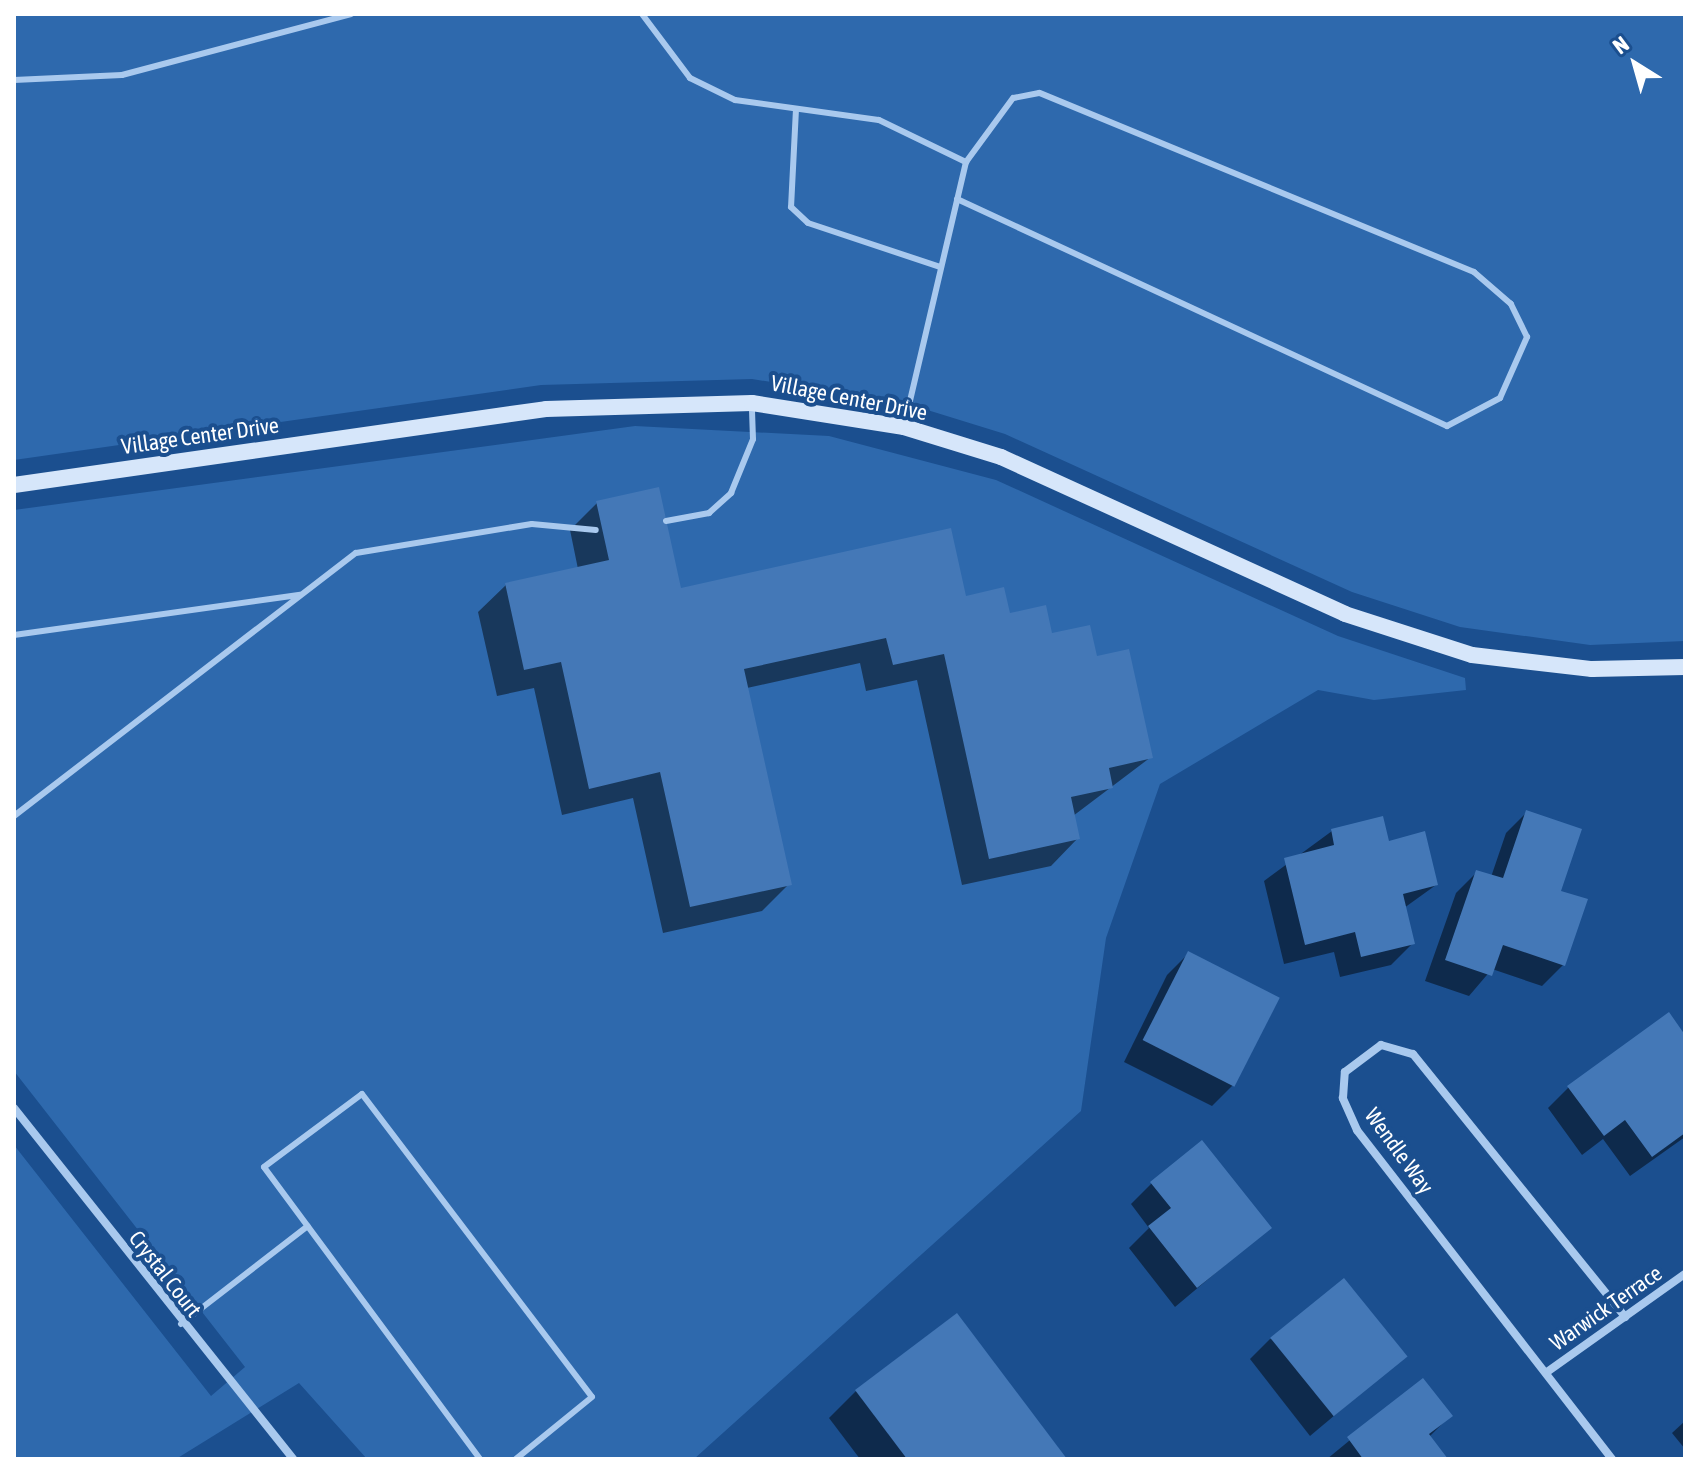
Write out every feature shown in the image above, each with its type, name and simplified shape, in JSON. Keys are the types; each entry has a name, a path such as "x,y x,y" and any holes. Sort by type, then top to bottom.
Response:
{"street":[{"name":"Village Center Drive","path":"14,485 546,409 752,403 904,427 1016,463 1408,637 1534,666 1685,667"},
{"name":"Wendle Way","path":"1612,1459 1357,1130 1343,1098 1345,1072 1362,1055 1381,1045 1401,1049 1434,1074 1625,1317"},
{"name":"Crystal Court","path":"14,1108 181,1324 293,1459"},
{"name":"Warwick Terrace","path":"1547,1372 1685,1274"}],"lane":[{"path":"14,80 122,75 351,14"},
{"path":"642,14 690,78 735,100 879,120 966,162"},
{"path":"904,427 940,267 966,162 1013,98 1039,93 1474,272 1511,304 1527,337 1500,398 1447,426 957,199"},
{"path":"796,109 791,207 808,223 940,267"},
{"path":"666,521 709,513 731,493 753,439 752,403"},
{"path":"14,816 356,553 532,524 596,530"},
{"path":"14,635 302,595"},
{"path":"480,1459 264,1167 362,1094 592,1397 516,1459"},
{"path":"181,1324 308,1226"}],"shaded area":[{"path":"14,14 1685,14 1685,641 1590,645 1460,627 1352,592 1005,434 908,404 752,379 541,385 14,460"},
{"path":"635,426 829,436 996,480 1338,636 1465,678 1466,690 1374,700 1318,690 1160,784 1106,938 1081,1111 694,1459 367,1459 299,1383 176,1459 14,1459 14,1145 211,1396 245,1367 14,1071 14,510"}],"building":[{"path":"659,487 681,588 951,528 966,596 1004,587 1010,613 1046,605 1052,633 1090,625 1097,656 1129,649 1153,758 1109,768 1113,788 1071,797 1080,839 989,859 944,654 893,665 886,638 744,669 792,885 690,907 660,772 589,789 561,662 524,670 505,583 609,560 596,501"},
{"path":"1526,810 1582,829 1561,891 1588,899 1565,966 1503,945 1492,976 1445,960 1476,870 1503,878"},
{"path":"1383,816 1389,841 1425,831 1438,885 1403,894 1415,944 1361,957 1355,932 1305,945 1284,858 1334,845 1331,829"},
{"path":"1188,951 1280,998 1234,1087 1143,1040"},
{"path":"1669,1012 1685,1035 1685,1133 1652,1157 1625,1120 1604,1136 1567,1086"},
{"path":"1202,1140 1272,1228 1197,1288 1148,1226 1171,1208 1150,1182"},
{"path":"1344,1278 1408,1356 1334,1416 1270,1338"},
{"path":"957,1313 1067,1459 907,1459 855,1390"},
{"path":"1423,1378 1453,1416 1429,1434 1448,1459 1363,1459 1347,1437"}]}
